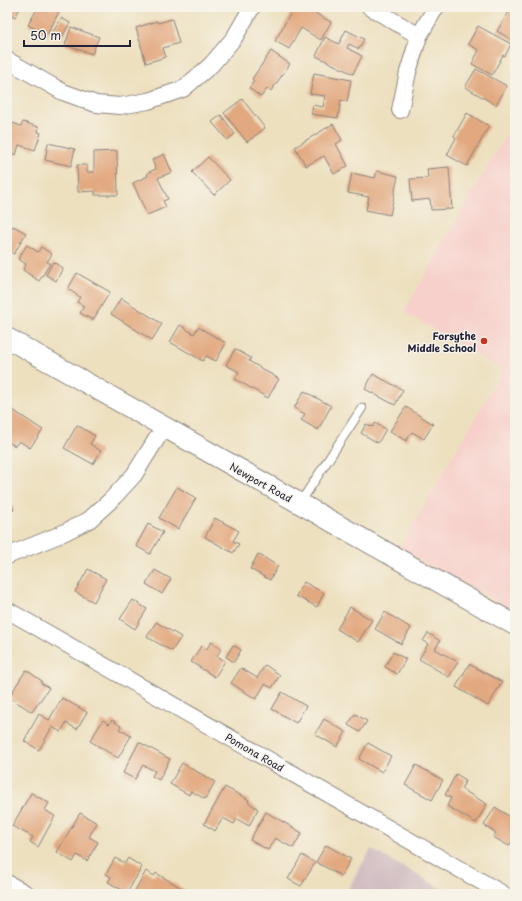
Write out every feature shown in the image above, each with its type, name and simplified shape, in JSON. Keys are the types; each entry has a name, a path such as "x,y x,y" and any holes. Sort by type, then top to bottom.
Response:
{"street":[{"path":"7,60 63,92 96,104 120,106 148,101 183,90 212,65 234,38 252,7"},
{"path":"370,7 420,36"},
{"path":"400,110 408,72 420,36 436,7"},
{"name":"Newport Road","path":"7,338 515,625"},
{"path":"7,556 59,535 89,520 111,500 134,475 164,427"},
{"name":"Pomona Road","path":"7,610 496,892"},
{"path":"7,882 27,894"}],"lane":[{"path":"299,503 362,408"}],"shaded area":[{"name":"Forsythe Middle School","path":"515,119 515,611 399,549 503,370 404,312"},
{"path":"371,849 451,894 345,894"}],"building":[{"path":"7,7 21,7 15,17 7,12"},
{"path":"38,7 61,8 47,35 28,25"},
{"path":"294,7 304,7 331,22 321,40 301,28 289,49 275,41"},
{"path":"512,7 515,7 515,42 497,31"},
{"path":"61,18 70,23 61,39 52,34"},
{"path":"172,19 179,43 163,48 166,57 146,63 136,28 157,21 158,23"},
{"path":"478,26 511,44 492,75 472,64 479,50 468,44"},
{"path":"71,27 99,37 92,54 65,45"},
{"path":"346,30 364,39 359,49 349,44 347,48 362,56 353,74 316,56 325,37 339,44"},
{"path":"271,51 290,64 271,91 267,89 261,97 249,88 254,81 252,79"},
{"path":"476,69 507,86 496,105 465,87"},
{"path":"314,73 351,80 347,102 341,100 338,118 311,114 313,105 323,107 325,96 310,94"},
{"path":"242,99 265,128 247,142 224,113"},
{"path":"467,113 489,126 467,166 447,155 456,138 454,136"},
{"path":"221,115 235,134 227,140 212,122"},
{"path":"23,122 39,127 38,132 41,133 35,150 19,145 16,155 7,152 7,141 13,123 21,126"},
{"path":"333,124 342,140 336,144 348,166 334,174 324,156 306,166 295,147"},
{"path":"48,143 75,149 71,166 45,160"},
{"path":"117,151 118,195 95,195 95,191 78,192 77,165 87,165 87,172 94,172 94,152"},
{"path":"164,154 172,172 158,178 168,199 163,201 166,207 147,215 133,183 148,176 147,173 156,169 152,160"},
{"path":"208,157 230,180 214,195 192,172"},
{"path":"449,167 452,209 431,210 430,199 412,201 410,179 428,178 427,169"},
{"path":"377,171 398,176 390,215 366,210 369,197 348,193 352,173 375,178"},
{"path":"13,226 26,233 14,254 7,250 7,237"},
{"path":"27,245 38,252 41,247 52,254 47,262 50,264 39,281 23,270 26,264 18,259"},
{"path":"53,262 63,268 56,281 46,275"},
{"path":"77,273 110,292 93,320 80,313 84,306 77,302 80,297 68,289"},
{"path":"121,298 162,324 152,340 111,314"},
{"path":"180,325 194,334 198,327 226,343 216,361 206,356 203,361 170,342"},
{"path":"235,349 251,358 249,361 279,379 268,398 235,379 239,372 226,365"},
{"path":"373,374 403,390 395,405 365,389"},
{"path":"304,391 331,406 318,430 301,420 305,414 294,408"},
{"path":"406,407 433,424 424,439 412,432 406,441 390,431"},
{"path":"11,409 43,430 30,448 19,441 15,446 7,441 7,416"},
{"path":"375,423 386,429 378,443 361,433 366,424 373,427"},
{"path":"77,425 95,436 90,444 101,451 93,464 64,448"},
{"path":"177,487 196,498 178,529 159,518"},
{"path":"7,494 14,510 7,513"},
{"path":"215,518 239,531 233,541 239,544 233,553 205,537"},
{"path":"148,524 163,532 150,554 136,546"},
{"path":"258,554 278,566 270,580 250,569"},
{"path":"88,569 106,579 94,602 75,592"},
{"path":"155,570 171,579 162,594 146,584"},
{"path":"304,582 324,593 317,607 296,596"},
{"path":"133,600 147,609 135,629 120,619"},
{"path":"350,607 372,620 358,642 337,629"},
{"path":"385,612 411,628 401,644 375,629"},
{"path":"156,622 181,637 172,651 147,637"},
{"path":"428,633 440,641 435,649 458,662 449,677 419,659 428,644 423,641"},
{"path":"211,642 221,649 217,656 225,661 215,677 191,662 201,646 206,650"},
{"path":"233,645 241,650 234,662 226,657"},
{"path":"393,652 406,659 397,674 385,667"},
{"path":"469,664 502,682 488,706 456,687"},
{"path":"265,665 280,675 272,688 265,684 256,699 231,683 241,668 257,678"},
{"path":"26,670 49,688 32,712 9,697"},
{"path":"282,692 306,706 296,723 272,709"},
{"path":"62,698 87,712 77,729 66,723 61,732 52,727 39,750 24,741 39,714 49,720"},
{"path":"355,714 367,721 360,732 348,725"},
{"path":"324,719 346,732 337,747 315,734"},
{"path":"103,720 109,724 112,720 121,726 119,729 131,736 118,758 90,741"},
{"path":"139,742 170,759 159,780 152,776 155,771 143,765 135,779 123,773"},
{"path":"368,743 391,756 382,772 359,759"},
{"path":"182,763 215,782 205,799 191,791 189,795 170,784"},
{"path":"416,765 443,780 432,800 405,785"},
{"path":"456,774 466,780 461,789 487,804 476,823 447,806 451,798 445,795"},
{"path":"225,787 249,800 248,802 258,809 249,826 237,819 234,824 223,818 215,831 204,824"},
{"path":"31,793 49,803 45,810 55,816 38,847 30,842 33,837 12,826"},
{"path":"495,807 515,820 515,836 509,846 493,837 496,833 484,825"},
{"path":"266,812 302,833 293,848 275,838 268,850 250,840"},
{"path":"80,813 97,823 89,837 98,842 87,861 77,855 73,862 57,852"},
{"path":"326,845 351,859 341,876 316,862"},
{"path":"302,855 315,863 301,886 288,879"},
{"path":"115,858 125,863 128,858 142,867 127,893 108,882 111,877 106,874"},
{"path":"146,871 154,876 156,873 185,890 183,894 133,894"}],"place":[{"name":"Forsythe Middle School","path":"484,341"}]}
